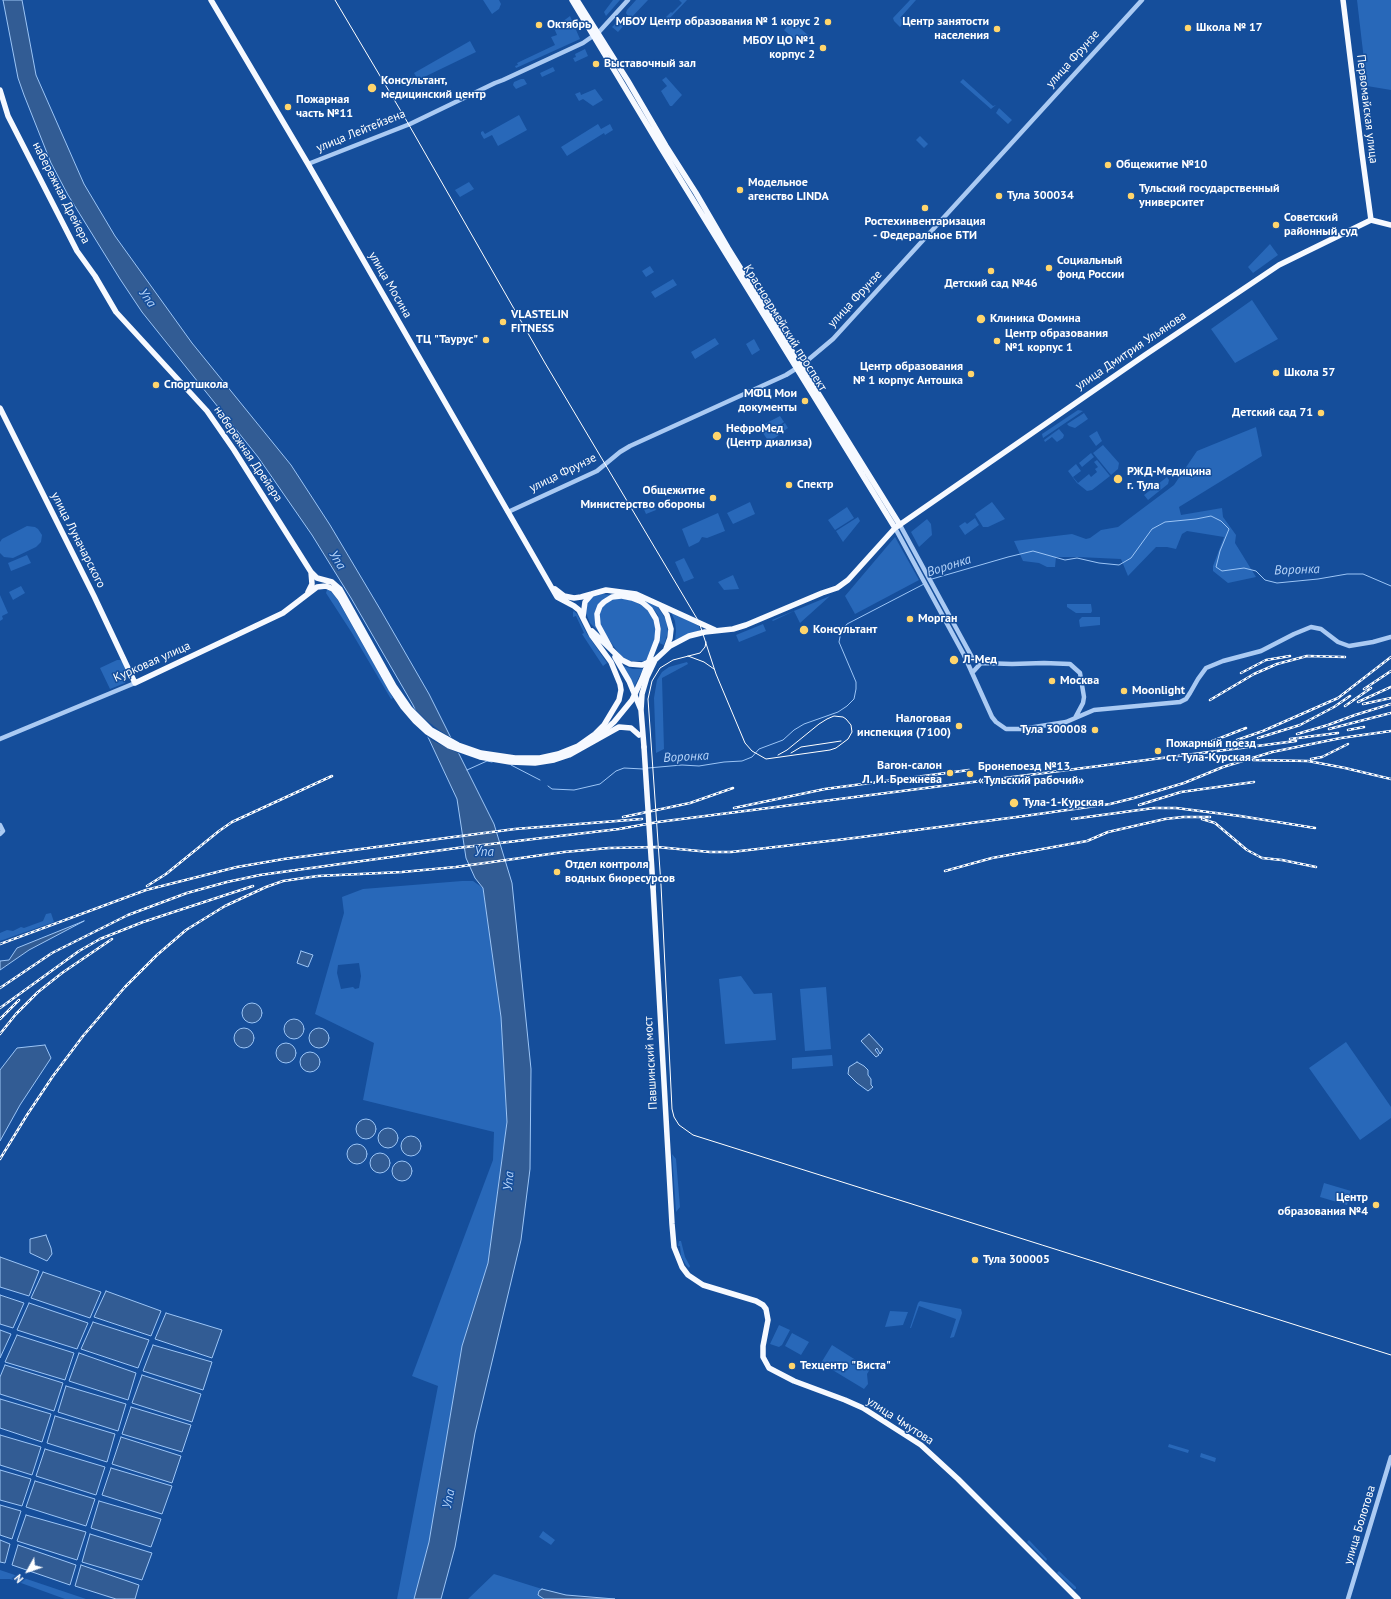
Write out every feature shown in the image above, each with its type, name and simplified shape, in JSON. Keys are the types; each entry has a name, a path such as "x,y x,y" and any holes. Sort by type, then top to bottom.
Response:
{"main road":[{"name":"улица Мосина","path":"211,0 308,164 549,583"},
{"name":"Красноармейский проспект","path":"572,0 596,35 898,526"},
{"name":"Красноармейский проспект","path":"577,0 596,35"},
{"name":"Первомайская улица","path":"1343,0 1371,220"},
{"name":"набережная Дрейера","path":"0,90 8,116 77,250 92,271 116,312 152,353 207,411 238,456 311,572"},
{"path":"1371,220 1391,225"},
{"name":"улица Дмитрия Ульянова","path":"656,659 665,650 680,640 704,632 733,629 746,625 840,587 898,526 1145,355 1279,265 1371,220"},
{"name":"улица Луначарского","path":"0,408 94,596 135,683"},
{"path":"307,594 312,584 311,572"},
{"path":"311,572 317,578 332,582 340,589 393,687 412,717 427,732 456,749 480,757 510,762 535,763 569,755 615,728 622,726 632,729 639,735"},
{"path":"393,687 419,719 431,730 447,740 481,753 515,758 540,758 558,754 583,743 604,725 619,700 621,690 619,678 611,662 592,636 577,608 557,596 549,583"},
{"path":"549,583 559,593 567,597 579,598 603,590 617,590 645,596 660,605 716,630"},
{"name":"Курковая улица","path":"135,683 283,613 307,594 321,586 330,587 335,591 393,687"},
{"path":"593,741 614,722 632,700 657,640 658,629 656,619 650,609 642,602 603,590"},
{"path":"583,618 585,602 592,594"},
{"path":"621,596 610,598 600,606 597,614 598,625 610,644 612,651 629,681 641,710"},
{"path":"660,605 667,615 671,629 669,642 665,650"},
{"path":"700,623 704,632"},
{"path":"587,626 622,660 630,664 642,665 656,659"},
{"path":"641,710 645,682 656,659"},
{"name":"Павшинский мост","path":"641,710 673,1238 676,1252 682,1267 695,1281 709,1288 756,1301 766,1309"},
{"name":"улица Чмутова","path":"766,1309 768,1320 763,1346 763,1357 769,1368 794,1381 863,1408 921,1445 1078,1599"}],"street":[{"name":"улица Лейтейзена","path":"308,164 410,124 583,43 596,35 628,0"},
{"name":"улица Фрунзе","path":"508,512 597,471 620,452 630,446 786,375 833,339 1142,0"},
{"name":"Красноармейский проспект","path":"898,526 926,577 934,594 935,601 959,644 992,717 1006,729 1028,728 1066,722 1094,710 1180,702 1186,699 1206,668 1223,661 1261,651 1294,634 1312,627 1321,629 1338,642 1349,646 1391,637"},
{"name":"Красноармейский проспект","path":"934,594 941,601 973,659 981,663"},
{"path":"935,601 941,601"},
{"path":"972,673 981,663 1012,664 1044,662 1070,664 1077,669 1082,678 1083,703 1075,718"},
{"name":"Курковая улица","path":"0,739 135,683"},
{"path":"1083,703 1089,709 1094,710"},
{"path":"639,735 644,747"},
{"path":"0,825 1,833"},
{"name":"улица Болотова","path":"1348,1599 1391,1457"}],"shaded area":[{"path":"483,0 499,0 501,4 499,9 492,14"},
{"path":"613,0 620,0 606,16 604,12"},
{"path":"636,0 648,0 630,19 626,13"},
{"path":"679,0 687,0 669,19 666,17 682,3"},
{"path":"910,0 916,0 900,18 905,22 900,27 893,18"},
{"path":"1357,0 1391,0 1391,90 1367,86"},
{"path":"570,16 580,39 516,68 515,66 518,65 517,63 555,45 551,37 557,35 554,28"},
{"path":"622,17 627,22 618,32 612,27"},
{"path":"792,21 809,36 801,45 784,30"},
{"path":"470,41 476,52 418,80 414,73"},
{"path":"585,49 588,56 575,62 573,58 576,57 575,54"},
{"path":"553,67 555,71 542,77 540,73"},
{"path":"666,77 682,95 672,106 670,106 661,91 667,86 662,80"},
{"path":"524,79 527,84 516,89 513,85 514,82"},
{"path":"963,79 993,106 996,105 991,109 960,82"},
{"path":"595,89 603,100 593,106 583,99 579,101 575,94 580,92 581,95"},
{"path":"999,108 1012,120 1008,124 996,113"},
{"path":"519,115 527,130 498,146 492,135 484,139 481,134 483,131 485,134"},
{"path":"598,124 601,129 610,124 613,130 605,135 604,133 567,156 561,147"},
{"path":"920,136 928,144 924,148 916,140"},
{"path":"469,182 474,189 460,197 455,190"},
{"path":"1270,244 1278,255 1253,273 1248,267"},
{"path":"650,266 654,272 646,277 642,271"},
{"path":"673,279 677,285 655,298 651,292"},
{"path":"1252,300 1278,339 1235,363 1211,329"},
{"path":"715,338 719,344 695,359 691,352"},
{"path":"754,339 760,350 752,355 746,344"},
{"path":"1078,410 1083,411 1043,438 1042,434"},
{"path":"1084,413 1088,419 1075,428 1067,424"},
{"path":"780,416 784,422 774,429 779,435 769,442 759,427"},
{"path":"785,423 788,428 779,434 776,429"},
{"path":"1256,427 1262,456 1179,507 1181,515 1222,508 1223,517 1236,535 1235,543 1256,577 1228,583 1213,571 1213,566 1224,537 1187,531 1182,534 1176,549 1156,547 1128,576 1121,559 1056,557 1055,567 1047,567 1039,563 1023,561 1014,541 1072,534 1086,539 1090,538 1101,530 1118,527 1174,485 1197,451"},
{"path":"1059,429 1064,435 1063,438 1057,442 1052,437 1045,442 1044,440"},
{"path":"1097,431 1102,441 1096,446 1089,436"},
{"path":"1103,445 1119,463 1118,469 1111,475 1093,453"},
{"path":"1091,453 1094,457 1082,467 1079,463"},
{"path":"1097,460 1110,476 1092,490 1087,491 1077,483 1068,471 1076,464 1081,471 1073,477 1078,483 1089,474 1091,477 1097,472 1095,469 1098,467 1094,462"},
{"path":"1167,477 1169,480 1168,484 1148,500 1144,495"},
{"path":"750,502 755,514 733,524 727,513"},
{"path":"992,502 1005,519 988,527 983,527 975,514"},
{"path":"653,503 656,510 646,514 643,507"},
{"path":"847,507 854,518 835,530 828,520"},
{"path":"718,513 725,531 707,538 702,537 699,542 689,547 682,529"},
{"path":"858,517 860,521 843,542 836,531"},
{"path":"975,518 979,525 965,535 959,526 965,522 967,524"},
{"path":"927,519 931,524 932,535 919,547 911,532"},
{"path":"27,526 38,529 42,535 41,542 36,547 13,558 4,557 0,553 0,542 2,539"},
{"path":"895,537 919,580 855,614 845,596"},
{"path":"27,555 31,563 11,571 8,563"},
{"path":"684,558 694,578 684,582 675,562"},
{"path":"733,575 739,589 724,590 718,582"},
{"path":"21,586 25,593 13,600 9,592"},
{"path":"327,590 330,590 337,599 393,698 391,699 352,633 326,593"},
{"path":"602,594 613,595 595,611 595,623 599,632 590,623 586,613 587,603 593,596"},
{"path":"0,595 8,613 2,616 3,619 0,621"},
{"path":"830,596 800,623 794,611 773,621 772,620"},
{"path":"620,598 642,605 651,614 656,631 654,641 646,661 629,661 621,656 601,629 598,619 602,606 612,599"},
{"path":"644,601 652,603 658,607 666,620 668,632 664,645 659,643 661,629 658,615 653,608"},
{"path":"1067,604 1091,604 1092,611 1091,613 1076,613 1067,607"},
{"path":"574,611 587,634 607,663 603,666 582,634 584,633 576,616 573,617"},
{"path":"671,612 699,626 700,630 675,640 675,621"},
{"path":"1082,617 1100,617 1100,625 1080,627 1079,620"},
{"path":"763,624 766,631 739,642 736,635"},
{"path":"117,660 123,662 128,677 125,683 110,689 100,668"},
{"path":"687,662 688,664 662,678 664,749 656,753 654,698 657,680 662,672 669,667"},
{"path":"623,666 633,669 643,669 634,687"},
{"path":"462,881 473,881 483,888 501,1017 507,1122 488,1263 462,1346 429,1542 414,1599 397,1599 438,1386 412,1376 493,1160 494,1132 363,1100 374,1043 315,1014 344,913 342,897 363,889","holes":["359,963 361,976 359,988 355,989 353,987 341,989 337,973 338,965"]},
{"path":"51,913 54,922 0,941 0,933 7,930 13,931 21,927 24,928 43,921 46,914"},
{"path":"741,976 754,994 772,993 776,1040 725,1044 719,979"},
{"path":"826,987 831,1049 805,1051 800,989"},
{"path":"1346,1042 1391,1107 1391,1118 1360,1140 1309,1068"},
{"path":"832,1055 833,1066 792,1069 792,1058"},
{"path":"672,1154 676,1159 680,1207 676,1212"},
{"path":"1324,1183 1351,1191 1347,1205 1320,1197"},
{"path":"679,1241 681,1241 685,1257 690,1266 689,1268 681,1256 680,1246 678,1246"},
{"path":"920,1301 961,1309 962,1313 954,1337 950,1338 956,1319 919,1306 910,1328"},
{"path":"890,1311 908,1312 903,1325 885,1327"},
{"path":"779,1325 790,1330 782,1345 779,1347 770,1344"},
{"path":"792,1333 809,1342 801,1355 785,1346"},
{"path":"832,1345 870,1369 867,1374 868,1384 864,1389 821,1363"},
{"path":"1169,1444 1189,1450 1188,1453 1168,1447"},
{"path":"1201,1453 1216,1458 1215,1462 1200,1457"},
{"path":"543,1531 555,1540 551,1545 539,1537"},
{"path":"1029,1540 1047,1559 1046,1561 1027,1542"},
{"path":"0,1570 86,1599 65,1599 10,1579 0,1579"},
{"path":"1059,1571 1076,1587 1076,1589 1074,1589 1057,1573"},
{"path":"494,1574 542,1589 539,1591 538,1595 544,1599 468,1599"}],"water":[{"name":"Упа","path":"3,0 22,0 36,75 84,184 115,236 192,343 291,465 330,525 429,694 494,824 512,883 531,1069 530,1169 521,1240 475,1433 455,1547 441,1599 414,1599 429,1542 462,1346 488,1263 507,1122 501,1017 483,888 475,878 466,858 457,799 413,705 351,598 312,535 258,457 142,312 68,195 51,163 18,78"},
{"path":"84,921 29,950 0,970 0,961 9,960 17,948"},
{"path":"301,951 313,955 308,967 297,963"},
{"path":"248,1003 256,1003 262,1009 262,1017 256,1023 248,1023 242,1017 242,1009"},
{"path":"290,1019 298,1019 304,1025 304,1033 298,1039 290,1039 284,1033 284,1025"},
{"path":"240,1028 248,1028 254,1034 254,1042 248,1048 240,1048 234,1042 234,1034"},
{"path":"315,1028 323,1028 329,1034 329,1042 323,1048 315,1048 309,1042 309,1034"},
{"path":"869,1034 883,1049 880,1054 877,1048 875,1050 879,1055 876,1057 861,1041"},
{"path":"282,1043 290,1043 296,1049 296,1057 290,1063 282,1063 276,1057 276,1049"},
{"path":"45,1045 51,1058 20,1105 0,1141 0,1070 17,1048"},
{"path":"306,1052 314,1052 320,1058 320,1066 314,1072 306,1072 300,1066 300,1058"},
{"path":"857,1062 868,1070 868,1075 871,1079 871,1085 873,1087 868,1091 848,1074 849,1067"},
{"path":"362,1119 370,1119 376,1125 376,1133 370,1139 362,1139 356,1133 356,1125"},
{"path":"384,1128 392,1128 398,1134 398,1142 392,1148 384,1148 378,1142 378,1134"},
{"path":"407,1136 415,1136 421,1142 421,1150 415,1156 407,1156 401,1150 401,1142"},
{"path":"353,1144 361,1144 367,1150 367,1158 361,1164 353,1164 347,1158 347,1150"},
{"path":"376,1153 384,1153 390,1159 390,1167 384,1173 376,1173 370,1167 370,1159"},
{"path":"398,1161 406,1161 412,1167 412,1175 406,1181 398,1181 392,1175 392,1167"},
{"path":"46,1235 52,1254 47,1261 30,1253 30,1239"},
{"path":"0,1257 39,1271 29,1296 0,1287"},
{"path":"43,1272 101,1292 90,1318 31,1298"},
{"path":"106,1291 161,1311 151,1336 94,1317"},
{"path":"0,1295 24,1303 13,1328 0,1324"},
{"path":"29,1303 88,1323 77,1349 17,1330"},
{"path":"166,1313 222,1330 212,1358 155,1339"},
{"path":"93,1322 149,1340 138,1368 81,1349"},
{"path":"0,1330 11,1334 0,1358"},
{"path":"17,1335 74,1353 65,1380 5,1362"},
{"path":"153,1345 212,1362 203,1390 143,1371"},
{"path":"79,1353 136,1373 128,1400 69,1381"},
{"path":"5,1365 63,1383 54,1411 0,1394 0,1377"},
{"path":"142,1375 201,1394 192,1422 132,1403"},
{"path":"66,1386 126,1404 118,1431 58,1412"},
{"path":"0,1399 51,1414 42,1442 0,1428"},
{"path":"131,1407 191,1425 182,1452 122,1434"},
{"path":"55,1416 115,1434 107,1462 47,1443"},
{"path":"0,1435 41,1447 32,1475 0,1465"},
{"path":"121,1437 181,1456 172,1483 112,1464"},
{"path":"45,1449 105,1467 96,1495 36,1476"},
{"path":"111,1468 172,1486 162,1514 102,1495"},
{"path":"0,1470 31,1479 22,1506 0,1500"},
{"path":"35,1481 95,1499 86,1526 26,1507"},
{"path":"99,1501 161,1519 151,1547 91,1528"},
{"path":"0,1505 21,1511 12,1539 0,1535"},
{"path":"26,1515 86,1532 77,1560 17,1541"},
{"path":"90,1534 152,1553 142,1580 82,1562"},
{"path":"0,1540 10,1544 5,1563 0,1562"},
{"path":"18,1545 76,1565 70,1585 12,1565"},
{"path":"81,1565 139,1585 135,1599 116,1599 75,1586"},
{"path":"542,1589 566,1595 615,1599 544,1599 538,1595 539,1591"}],"pier":[{"path":"409,703 426,720 454,739 462,755 433,741 425,735"}],"waterway":[{"name":"Воронка","path":"932,579 1033,551 1065,560 1077,558 1099,563 1119,565 1131,558 1152,529 1165,522 1211,516 1221,521 1229,529 1220,551 1216,567 1222,571 1244,568 1256,571 1265,580 1277,583 1318,579 1347,574 1363,574 1391,586"},
{"name":"Воронка","path":"648,768 682,765 699,766 742,761 752,757 759,749 783,740 794,730 804,724 838,712 854,699 856,689 856,682 839,642 841,632 847,624 924,584"},
{"name":"Воронка","path":"467,770 487,761 492,762"},
{"name":"Воронка","path":"511,765 540,780"},
{"name":"Воронка","path":"548,786 552,789 574,790 600,784 616,771 624,768 643,769"}],"tram line":[{"path":"335,0 405,118 545,363 699,622 716,674 745,743 752,751 766,759 830,750 836,748 848,739 852,732 851,725 843,717 834,716 819,724 787,750 778,755"},
{"path":"706,642 705,647 700,653 673,660 660,668 652,681 648,699 661,885 672,1109 674,1117 679,1125 693,1135 1391,1355"},
{"path":"688,656 704,662 714,669"},
{"path":"791,753 801,747 841,741"}],"railway":[{"path":"1241,673 1266,660 1290,656"},
{"path":"1210,700 1254,674 1277,664 1307,656 1345,657"},
{"path":"1237,740 1263,731 1338,698 1391,657"},
{"path":"1364,689 1391,671"},
{"path":"1358,702 1391,687"},
{"path":"1345,706 1371,688"},
{"path":"1258,738 1300,725 1334,707 1350,696"},
{"path":"1363,704 1391,698"},
{"path":"1297,734 1391,704"},
{"path":"1329,729 1391,713"},
{"path":"1348,730 1364,727"},
{"path":"1189,746 1210,742 1246,728"},
{"path":"0,1159 53,1076 83,1036 125,987 157,955 186,930 225,906 266,887 283,881 318,876 402,872 456,867 564,852 609,848 657,847 710,852 731,852 1017,817 1110,804 1184,783 1223,767 1272,752 1341,738 1391,731"},
{"path":"1290,739 1338,733"},
{"path":"0,988 52,953 128,915 187,893 260,875 457,848 619,829 658,822 1296,741"},
{"path":"1311,759 1322,757 1348,744"},
{"path":"1253,760 1308,761 1391,779"},
{"path":"734,808 825,789 969,770"},
{"path":"147,886 166,874 232,822 332,776"},
{"path":"1139,805 1181,792 1254,782"},
{"path":"623,817 690,803 733,788"},
{"path":"1072,819 1154,808 1176,808 1315,828"},
{"path":"945,871 992,858 1087,841 1108,832 1165,819 1210,817"},
{"path":"0,944 146,890 237,867 284,859 515,829 642,819"},
{"path":"1202,819 1215,823 1247,850 1262,858 1282,860 1316,867"},
{"path":"0,1008 79,951 100,939 143,922 253,886"},
{"path":"0,1034 16,1014 38,992 62,973 112,939"},
{"path":"0,1019 19,1000"}],"place":[{"name":"МБОУ Центр образования № 1 корус 2","path":"828,22"},
{"name":"Октябрь","path":"539,25"},
{"name":"Школа № 17","path":"1188,28"},
{"name":"Центр занятости населения","path":"997,29"},
{"name":"МБОУ ЦО №1 корпус 2","path":"823,48"},
{"name":"Выставочный зал","path":"596,64"},
{"name":"Консультант, медицинский центр","path":"372,88"},
{"name":"Пожарная часть №11","path":"288,107"},
{"name":"Общежитие №10","path":"1108,165"},
{"name":"Модельное агенство LINDA","path":"740,190"},
{"name":"Тула 300034","path":"999,196"},
{"name":"Тульский государственный университет","path":"1131,196"},
{"name":"Ростехинвентаризация - Федеральное БТИ","path":"925,208"},
{"name":"Советский районный суд","path":"1276,225"},
{"name":"Социальный фонд России","path":"1049,268"},
{"name":"Детский сад №46","path":"991,271"},
{"name":"Клиника Фомина","path":"981,319"},
{"name":"VLASTELIN FITNESS","path":"503,322"},
{"name":"ТЦ \"Таурус\"","path":"486,340"},
{"name":"Центр образования №1 корпус 1","path":"997,341"},
{"name":"Школа 57","path":"1276,373"},
{"name":"Центр образования № 1 корпус Антошка","path":"971,374"},
{"name":"Спортшкола","path":"156,385"},
{"name":"МФЦ Мои документы","path":"805,401"},
{"name":"Детский сад 71","path":"1321,413"},
{"name":"НефроМед (Центр диализа)","path":"717,436"},
{"name":"РЖД-Медицина г. Тула","path":"1118,479"},
{"name":"Спектр","path":"789,485"},
{"name":"Общежитие Министерство обороны","path":"713,498"},
{"name":"Морган","path":"910,619"},
{"name":"Консультант","path":"804,630"},
{"name":"Л-Мед","path":"954,660"},
{"name":"Москва","path":"1052,681"},
{"name":"Moonlight","path":"1124,691"},
{"name":"Налоговая инспекция (7100)","path":"959,726"},
{"name":"Тула 300008","path":"1095,730"},
{"name":"Пожарный поезд ст. Тула-Курская","path":"1158,751"},
{"name":"Вагон-салон Л. И. Брежнева","path":"950,773"},
{"name":"Бронепоезд №13 «Тульский рабочий»","path":"970,774"},
{"name":"Тула-1-Курская","path":"1014,803"},
{"name":"Отдел контроля водных биоресурсов","path":"557,872"},
{"name":"Центр образования №4","path":"1376,1205"},
{"name":"Тула 300005","path":"975,1260"},
{"name":"Техцентр \"Виста\"","path":"792,1366"}]}
